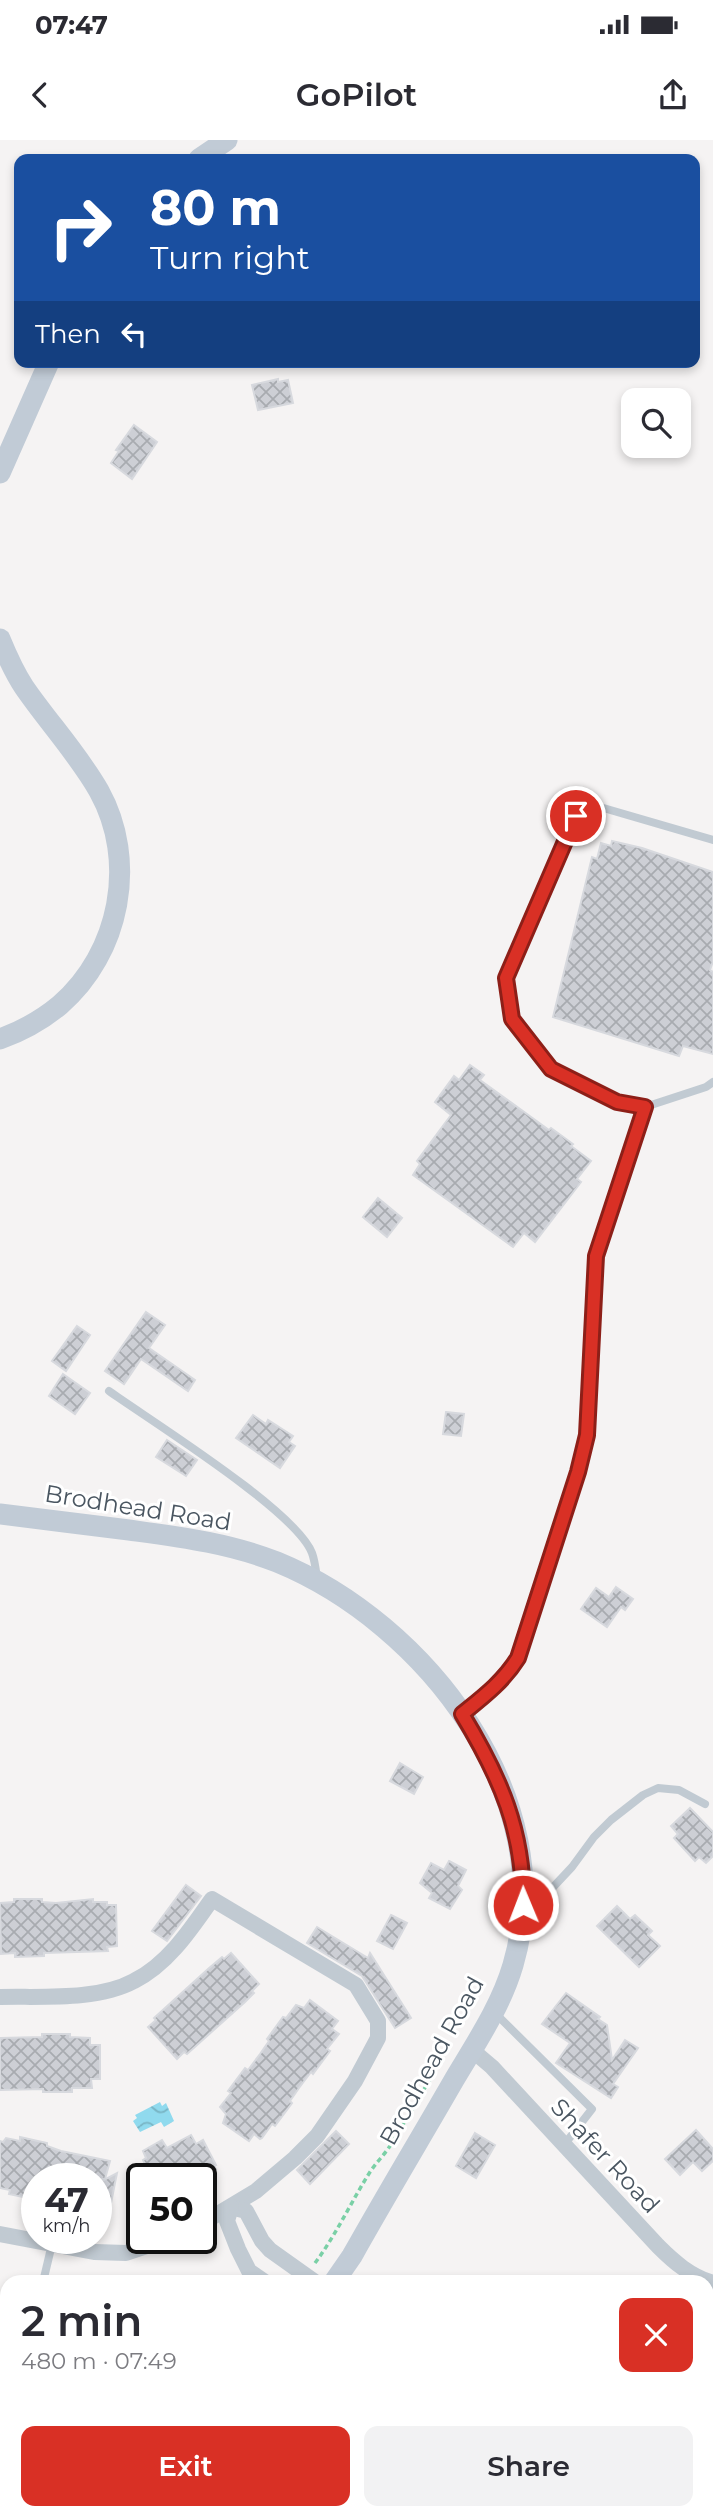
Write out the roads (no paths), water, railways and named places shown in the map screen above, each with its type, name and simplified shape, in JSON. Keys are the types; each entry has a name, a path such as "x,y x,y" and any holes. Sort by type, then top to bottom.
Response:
{"main road":[{"path":"206,154 227,140"},
{"path":"0,473 46,368"},
{"path":"0,639 23,685 100,793 115,832 120,875 117,906 108,937 88,974 75,991 43,1018 0,1039"},
{"name":"Brodhead Road","path":"0,1514 186,1537 232,1547 318,1582 360,1609 397,1639 431,1673 462,1714 484,1751 514,1822 520,1850 523,1905 520,1937 513,1966 493,2012 338,2275"}],"street":[{"path":"462,1714 501,1681 518,1658 578,1472 587,1435 596,1256 645,1107"},
{"path":"0,1997 101,1992 135,1981 164,1960 212,1899 356,1985 378,2021 378,2038 355,2081 317,2136 295,2158 256,2192 217,2215"},
{"name":"Shafer Road","path":"471,2050 492,2067 657,2246 695,2275"},
{"path":"231,2207 246,2211 261,2241 304,2275"},
{"path":"231,2207 227,2221 245,2264 255,2275"},
{"path":"0,2234 21,2238"}],"lane":[{"path":"713,840 600,807 576,816 506,978 512,1019 551,1069 617,1102 645,1107 706,1087 713,1082"},
{"path":"109,1391 208,1460 284,1519 312,1552 318,1582"},
{"path":"523,1905 542,1899 572,1867 594,1837 611,1820 643,1796 658,1788 679,1790 705,1804"},
{"path":"493,2012 592,2109 564,2145"},
{"path":"45,2275 50,2254"}],"water":[{"path":"160,2102 162,2106 166,2103 174,2121 164,2127 161,2122 140,2132 133,2121 137,2118 135,2115"}]}
